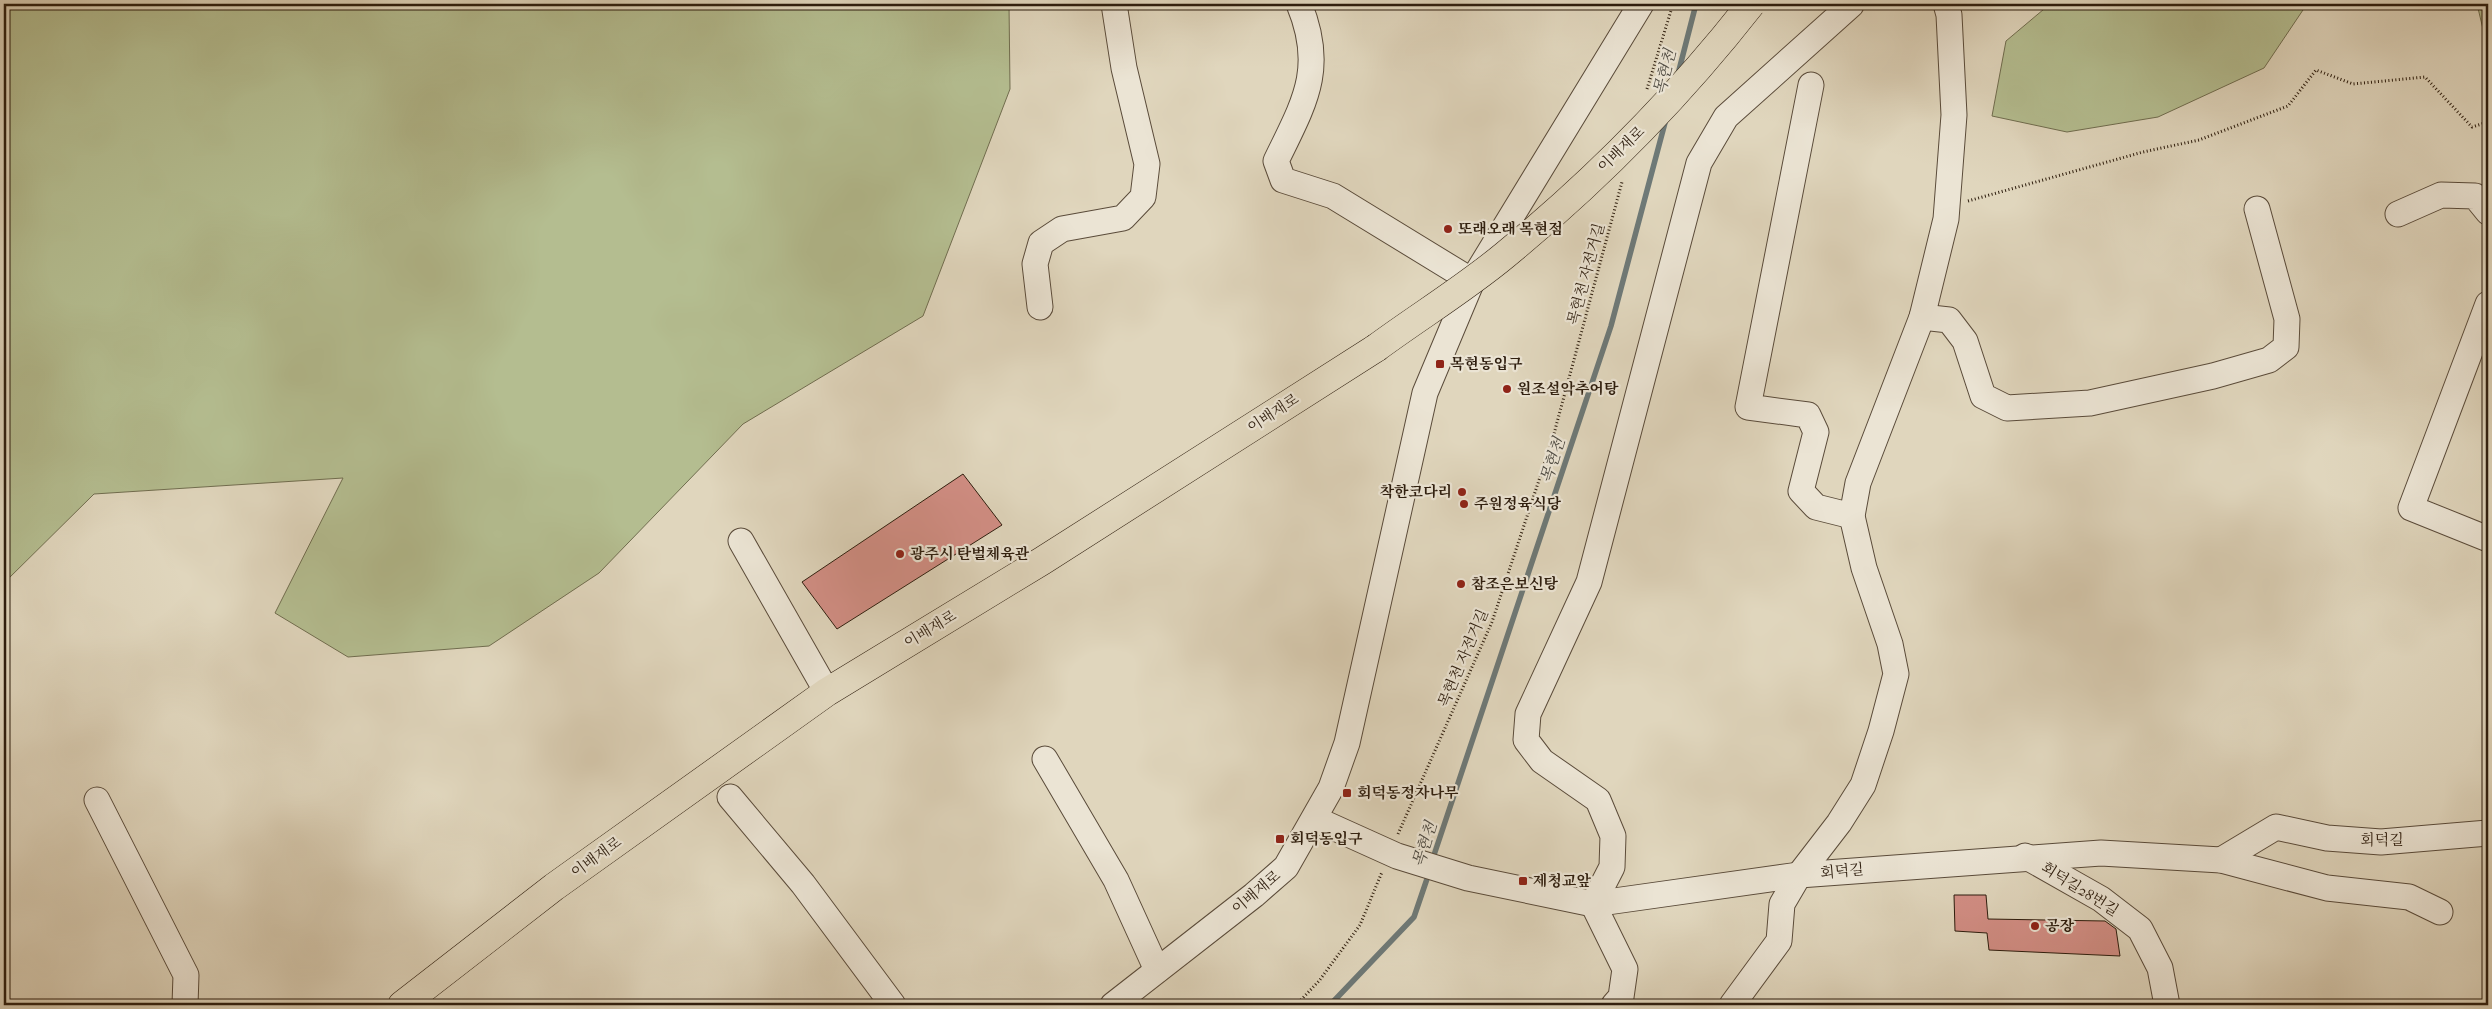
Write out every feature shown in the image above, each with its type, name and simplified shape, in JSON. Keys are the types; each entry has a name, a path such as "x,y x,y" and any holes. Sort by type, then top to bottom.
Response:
{"main road":[{"name":"이배재로","path":"402,1005 554,887 827,692 1050,555 1376,348 1504,256 1576,192 1644,126 1708,58 1750,4"}],"street":[{"path":"1040,307 1035,264 1041,243 1062,229 1124,218 1143,197 1148,164 1124,68 1114,4"},
{"path":"1299,4 1306,21 1313,66 1303,104 1276,161 1284,180 1333,196 1472,282"},
{"name":"이배재로","path":"1113,1005 1254,895 1286,867 1332,788 1347,743 1425,393 1472,282 1641,4"},
{"path":"1732,1005 1779,941 1782,904 1799,874 1839,824 1863,785 1881,731 1896,674 1890,644 1864,568 1852,516 1858,483 1922,317 1946,219 1954,115 1949,15 1946,4"},
{"path":"1614,1005 1621,997 1625,969 1593,904 1612,867 1613,836 1598,800 1542,761 1526,740 1528,714 1589,582 1699,163 1726,117 1850,5"},
{"path":"1811,85 1748,407 1808,415 1816,432 1800,491 1816,507 1852,516"},
{"path":"2398,214 2442,195 2475,196 2488,212"},
{"path":"1922,317 1949,320 1965,340 1982,396 2007,408 2090,403 2213,376 2269,360 2286,347 2287,319 2257,209"},
{"path":"2488,304 2411,508 2488,539"},
{"path":"741,541 827,692"},
{"path":"1045,759 1116,880 1157,970"},
{"path":"730,797 803,884 893,1005"},
{"path":"97,800 186,975 184,1005"},
{"name":"회덕길","path":"1315,819 1393,855 1468,878 1593,904 1799,874 2025,856 2101,853 2221,860 2327,888 2409,897 2440,912"},
{"name":"회덕길","path":"2221,860 2276,827 2327,838 2382,842 2488,833"},
{"name":"회덕길28번길","path":"2025,856 2101,899 2140,929 2160,968 2167,1005"}],"path":[{"path":"1646,93 1673,4"},
{"path":"1946,207 2143,152 2199,140 2288,106 2316,70 2353,84 2425,78 2472,127 2488,122"},
{"name":"목현천 자전거길","path":"1296,1005 1319,981 1360,925 1393,855 1492,622 1552,440 1623,180"}],"green space":[{"path":"4,4 1009,4 1010,89 923,316 743,424 599,573 489,646 348,657 275,613 343,478 94,494 4,583"},
{"path":"2050,4 2307,4 2264,68 2158,117 2067,132 1992,116 2006,41"},
{"path":"2477,4 2488,4 2488,50"}],"building":[{"name":"광주시 탄벌체육관","path":"963,474 1002,525 837,629 802,582"},
{"name":"공장","path":"1954,895 1986,895 1988,919 2105,921 2116,929 2120,956 1989,950 1987,933 1955,931"}],"waterway":[{"name":"목현천","path":"1678,74 1696,4"},
{"name":"목현천","path":"1432,861 1611,326 1666,119"},
{"name":"목현천","path":"1330,1005 1414,917 1429,873"}],"place":[{"name":"또래오래 목현점","path":"1448,229"},
{"name":"목현동입구","path":"1440,364"},
{"name":"원조설악추어탕","path":"1507,389"},
{"name":"착한코다리","path":"1462,492"},
{"name":"주원정육식당","path":"1464,504"},
{"name":"광주시 탄벌체육관","path":"900,554"},
{"name":"참조은보신탕","path":"1461,584"},
{"name":"회덕동정자나무","path":"1347,793"},
{"name":"회덕동입구","path":"1280,839"},
{"name":"제청교앞","path":"1523,881"},
{"name":"공장","path":"2035,926"}]}
